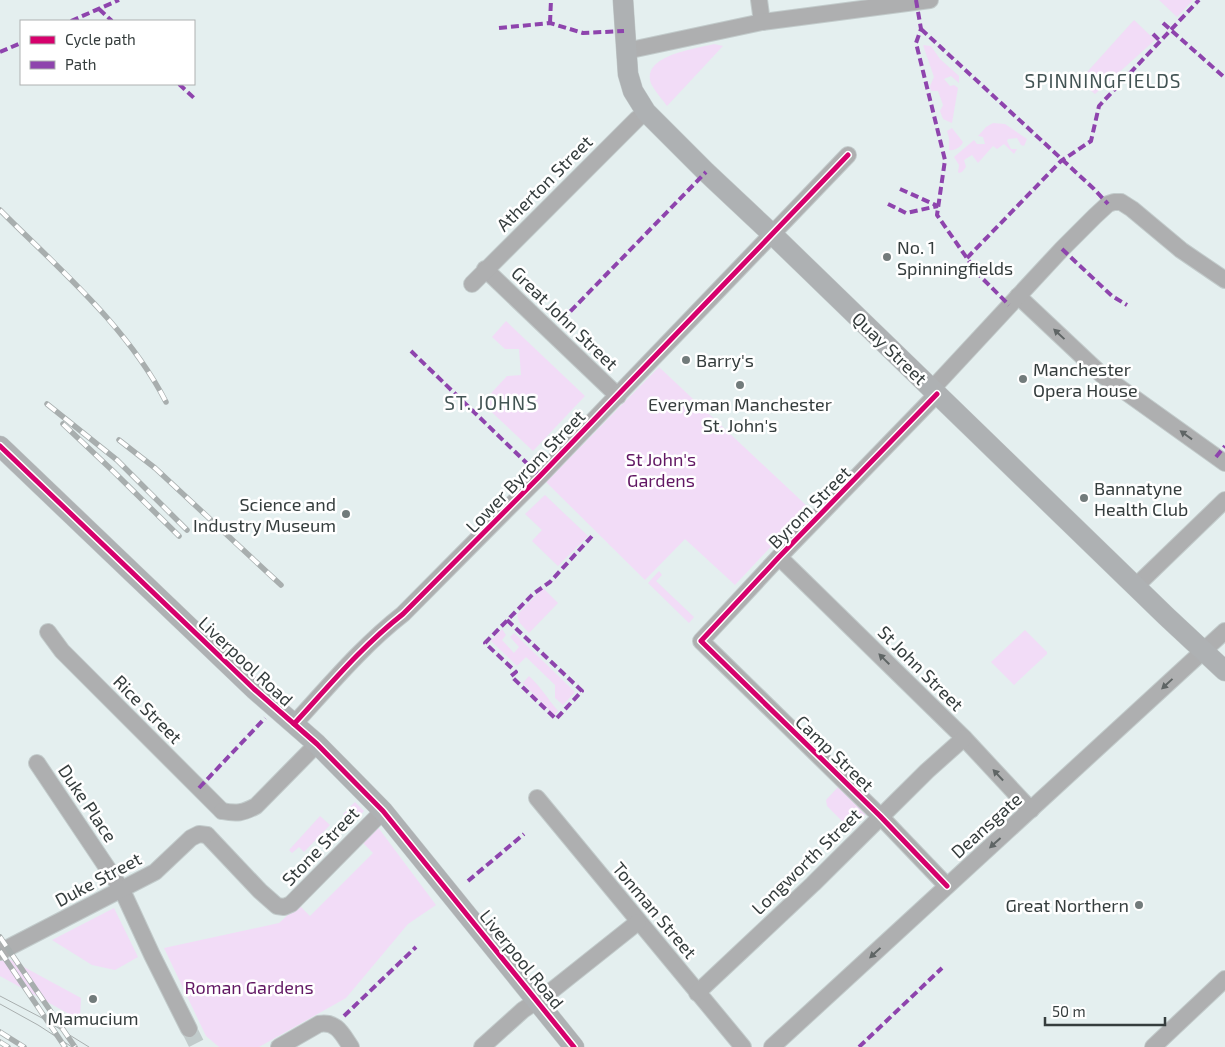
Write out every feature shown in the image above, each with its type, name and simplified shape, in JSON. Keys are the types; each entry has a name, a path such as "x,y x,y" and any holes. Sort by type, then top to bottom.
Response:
{"main road":[{"name":"Quay Street","path":"623,0 628,74 633,91 646,112 1225,671"},
{"name":"Liverpool Road","path":"0,446 254,689 317,744 383,811 574,1047"}],"street":[{"path":"759,0 762,22"},
{"path":"626,51 762,22 930,0"},
{"name":"Atherton Street","path":"472,284 646,112"},
{"name":"Lower Byrom Street","path":"294,724 347,666 447,570 618,396 848,155"},
{"name":"Byrom Street","path":"702,641 935,391 1018,296 1081,229 1108,204 1121,202 1132,208 1181,250 1225,280"},
{"name":"Great John Street","path":"486,269 618,396"},
{"path":"1018,296 1102,375 1225,464"},
{"path":"1136,586 1225,500"},
{"name":"St John Street","path":"779,557 964,738 1031,810"},
{"name":"Deansgate","path":"772,1047 1031,810 1202,650 1225,631"},
{"name":"Rice Street","path":"48,632 62,652 222,811"},
{"name":"Camp Street","path":"702,641 880,816 947,886"},
{"name":"Longworth Street","path":"698,992 807,890 880,816 964,738"},
{"path":"207,835 222,811 244,812 256,806 317,744"},
{"name":"Duke Place","path":"37,763 122,890 190,1029"},
{"name":"Tonman Street","path":"537,798 743,1047"},
{"name":"Stone Street","path":"207,835 260,891 277,906 284,907 291,904 383,811"},
{"name":"Duke Street","path":"0,952 155,872 191,838 199,834 207,835"},
{"path":"482,1047 523,1010 550,992 638,922"},
{"path":"1153,1047 1225,979"},
{"path":"279,1047 319,1024 326,1023 335,1025 351,1047"}],"green space":[{"path":"1159,0 1193,0 1177,17"},
{"path":"1134,20 1155,40 1095,94 1079,81"},
{"path":"714,44 723,46 667,106 653,87 650,76 653,68 660,61 670,56"},
{"path":"923,45 931,46 940,59 959,76 959,83 951,76 944,79 950,86 954,85 958,88 952,123 943,119 940,111 943,105 938,91 931,91 930,86 934,77"},
{"path":"993,123 1005,124 1027,139 1024,146 1021,145 1017,138 1008,139 1007,141 1011,149 1017,149 1014,154 1004,144 997,149 993,146 978,163 972,155 964,160 966,167 959,173 959,165 954,157 974,140 977,144 985,144 983,137 978,136 986,127"},
{"path":"952,128 963,142 961,146 949,150 947,131"},
{"path":"506,321 585,396 533,451 482,403 507,376 521,375 519,349 505,349 492,337"},
{"name":"St John's Gardens","path":"659,367 808,507 735,585 685,539 645,580 546,482"},
{"path":"545,495 588,536 558,566 532,541 542,530 525,514"},
{"path":"659,571 662,575 656,581 694,617 689,623 648,583"},
{"path":"543,588 558,603 529,633 519,622 517,615"},
{"path":"502,629 506,635 502,640 514,653 519,647 510,637 514,633 575,692 563,705 555,698 555,685 526,657 517,666 491,641"},
{"path":"1025,630 1047,654 1014,685 991,662"},
{"path":"529,676 558,711 554,715 523,683"},
{"path":"840,785 865,809 866,814 851,830 827,806 826,800"},
{"path":"355,802 364,811 353,823 343,814"},
{"path":"320,816 330,825 304,852 299,847 292,853 289,850"},
{"name":"Roman Gardens","path":"377,826 436,905 408,924 346,998 259,1047 219,1047 206,1036 164,948 279,923 299,905 310,916 373,853 362,842"},
{"path":"114,908 138,957 115,970 92,965 52,940"},
{"path":"0,954 81,998 80,1020 0,976"}],"tunnel":[{"path":"189,1029 198,1047"}],"tram line":[{"path":"0,996 42,1018 89,1047"},
{"path":"0,1004 72,1047"}],"railway":[{"path":"0,210 69,277 112,324 132,348 166,402"},
{"path":"47,404 117,460 187,530"},
{"path":"63,424 179,536"},
{"path":"119,440 155,468 281,585"},
{"path":"0,937 75,1047"},
{"path":"0,951 65,1047"},
{"path":"0,1032 24,1047"},
{"path":"0,1042 8,1047"}],"marked path":[{"path":"73,20 119,0"},
{"path":"550,23 551,0"},
{"path":"916,0 921,29 916,43 945,160 937,215 978,274 1009,305"},
{"path":"967,258 1061,161 1091,141 1099,106 1199,0"},
{"path":"99,9 111,20"},
{"path":"499,28 550,23 583,33 624,31"},
{"path":"1163,23 1225,78"},
{"path":"921,29 1108,204"},
{"path":"1153,34 1161,42"},
{"path":"0,52 20,43"},
{"path":"180,85 194,98"},
{"path":"562,320 706,172"},
{"path":"900,189 938,206"},
{"path":"888,204 906,213 938,206"},
{"path":"1062,249 1112,296 1127,305"},
{"path":"411,351 540,476"},
{"path":"1216,457 1225,446"},
{"path":"507,620 582,691 556,719 511,676 516,672 485,643 533,594 550,582 593,535"},
{"path":"199,788 265,718"},
{"path":"468,881 524,834"},
{"path":"344,1016 416,947"},
{"path":"859,1047 942,968"}],"cycle path":[{"path":"294,724 360,653 403,614 540,476 848,155"},
{"path":"937,394 779,557 701,641 880,816 947,886"},
{"path":"0,446 254,689 317,744 383,811 574,1047"}],"place":[{"name":"No. 1 Spinningfields","path":"887,257"},
{"name":"Barry's","path":"686,360"},
{"name":"Manchester Opera House","path":"1023,379"},
{"name":"Everyman Manchester St. John's","path":"740,385"},
{"name":"Bannatyne Health Club","path":"1084,498"},
{"name":"Science and Industry Museum","path":"346,514"},
{"name":"Great Northern","path":"1139,905"},
{"name":"Mamucium","path":"93,999"}],"district":[{"name":"SPINNINGFIELDS","path":"1103,80"},
{"name":"ST. JOHNS","path":"491,402"}]}
